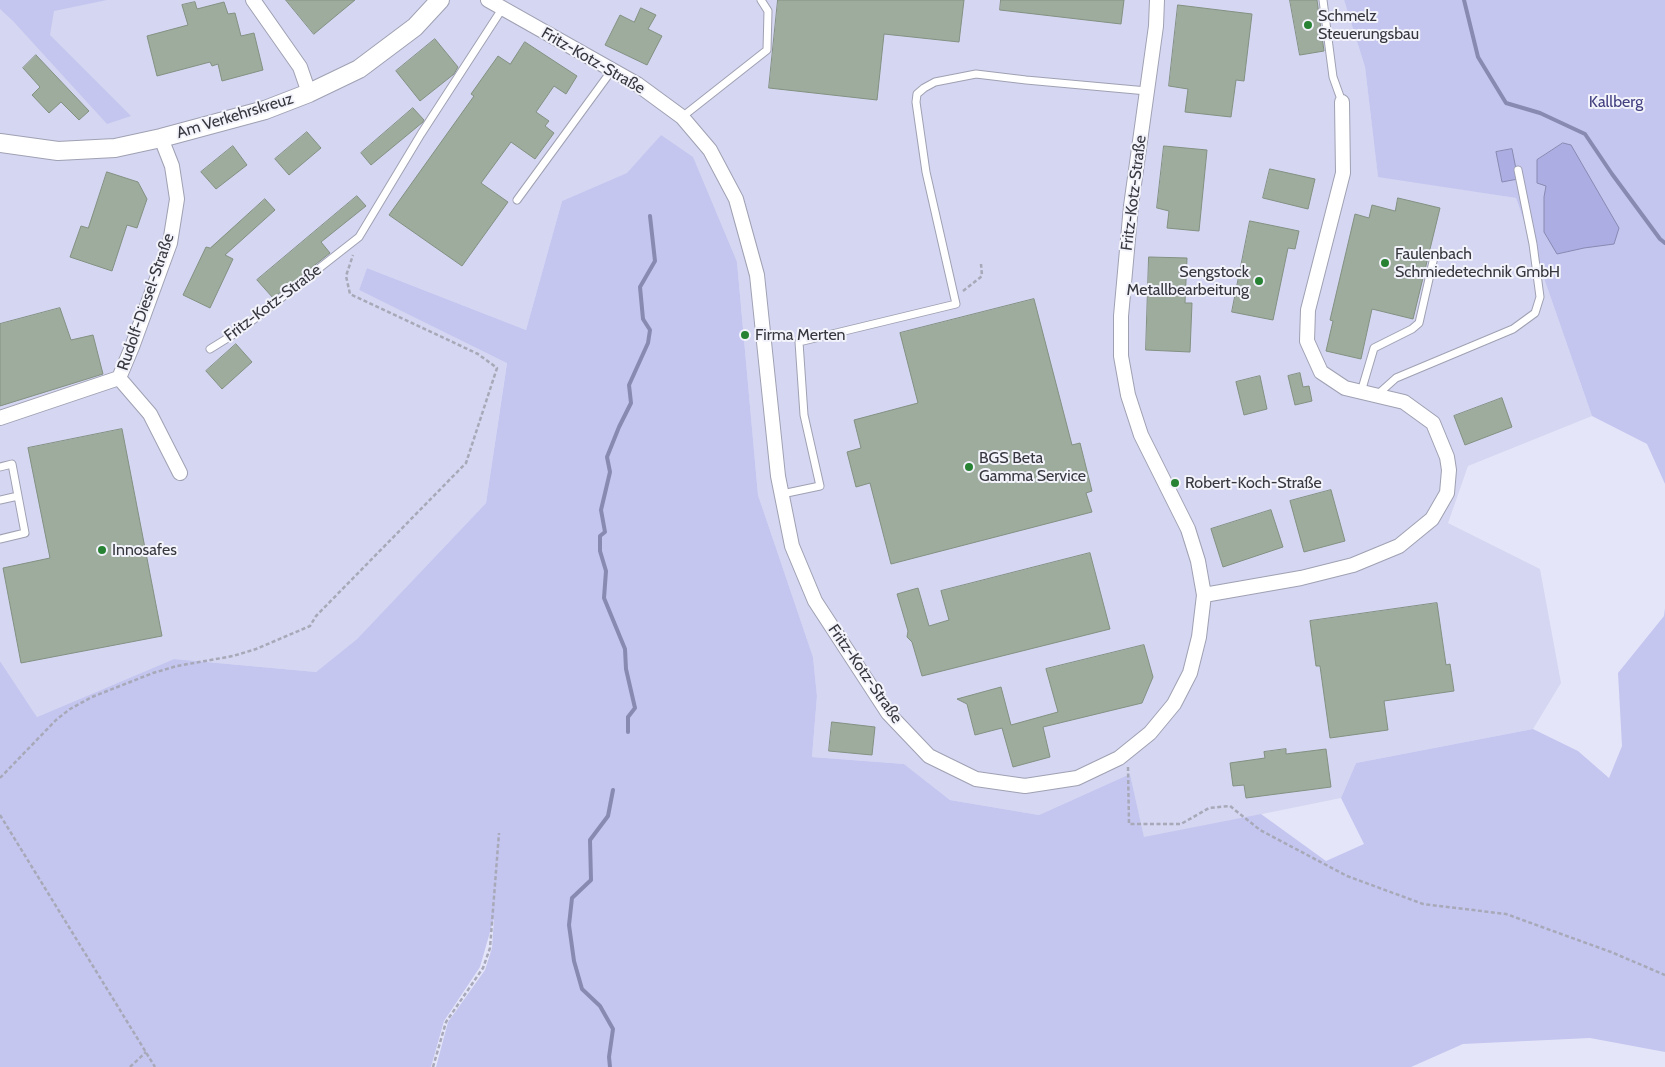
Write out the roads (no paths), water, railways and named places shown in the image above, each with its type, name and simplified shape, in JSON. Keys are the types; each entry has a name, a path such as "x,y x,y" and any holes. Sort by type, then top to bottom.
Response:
{"street":[{"path":"253,0 300,67 309,93"},
{"name":"Am Verkehrskreuz","path":"0,143 58,151 115,148 161,138 265,110 309,93 359,68 415,27 440,0"},
{"name":"Fritz-Kotz-Straße","path":"488,0 637,84 682,118 710,150 736,199 757,276 778,476 792,546 816,600 888,713 928,756 976,779 1025,786 1077,778 1119,758 1150,733 1174,704 1190,673 1199,637 1204,595 1198,561 1188,529 1141,436 1128,395 1121,356 1121,316 1131,206 1156,26 1157,0"},
{"path":"1204,595 1301,578 1353,565 1399,546 1432,519 1447,493 1449,470 1447,457 1433,422 1404,402 1345,388 1321,372 1308,341 1308,310 1343,173 1342,102"},
{"name":"Rudolf-Diesel-Straße","path":"119,378 170,243 177,199 172,166 161,138"},
{"name":"Rudolf-Diesel-Straße","path":"0,418 119,378"},
{"name":"Rudolf-Diesel-Straße","path":"119,378 150,414 180,473"}],"lane":[{"path":"682,118 767,50 768,11 761,0"},
{"path":"1323,0 1333,77 1342,102"},
{"name":"Fritz-Kotz-Straße","path":"210,349 240,331 359,237 421,134 502,9"},
{"path":"517,200 612,70"},
{"path":"782,494 820,486 804,415 799,342 956,304 926,172 916,102 917,94 935,82 976,74 1147,91"},
{"path":"1377,396 1396,378 1513,329 1534,313 1540,297 1536,262 1518,170"},
{"path":"1361,392 1374,348 1412,329 1419,323 1434,257"},
{"path":"0,467 12,464 26,533 0,539"},
{"path":"0,500 18,496"}],"waterway":[{"path":"1464,0 1478,57 1506,103 1540,113 1585,134 1612,174 1660,239 1665,243"},
{"path":"628,732 628,717 635,708 626,669 625,649 604,598 606,571 600,551 600,536 605,532 601,510 610,472 607,457 631,403 629,385 648,343 650,330 643,319 640,287 655,261 650,216"},
{"path":"610,1067 609,1057 613,1029 600,1006 582,989 574,961 569,925 572,898 591,880 590,840 608,816 613,790"}],"place":[{"name":"Schmelz Steuerungsbau","path":"1308,25"},
{"name":"Faulenbach Schmiedetechnik GmbH","path":"1385,263"},
{"name":"Sengstock Metallbearbeitung","path":"1259,281"},
{"name":"Firma Merten","path":"745,335"},
{"name":"BGS Beta Gamma Service","path":"969,467"},
{"name":"Robert-Koch-Straße","path":"1175,483"},
{"name":"Innosafes","path":"102,550"}],"park label":[{"name":"Kallberg","path":"1616,102"}]}
